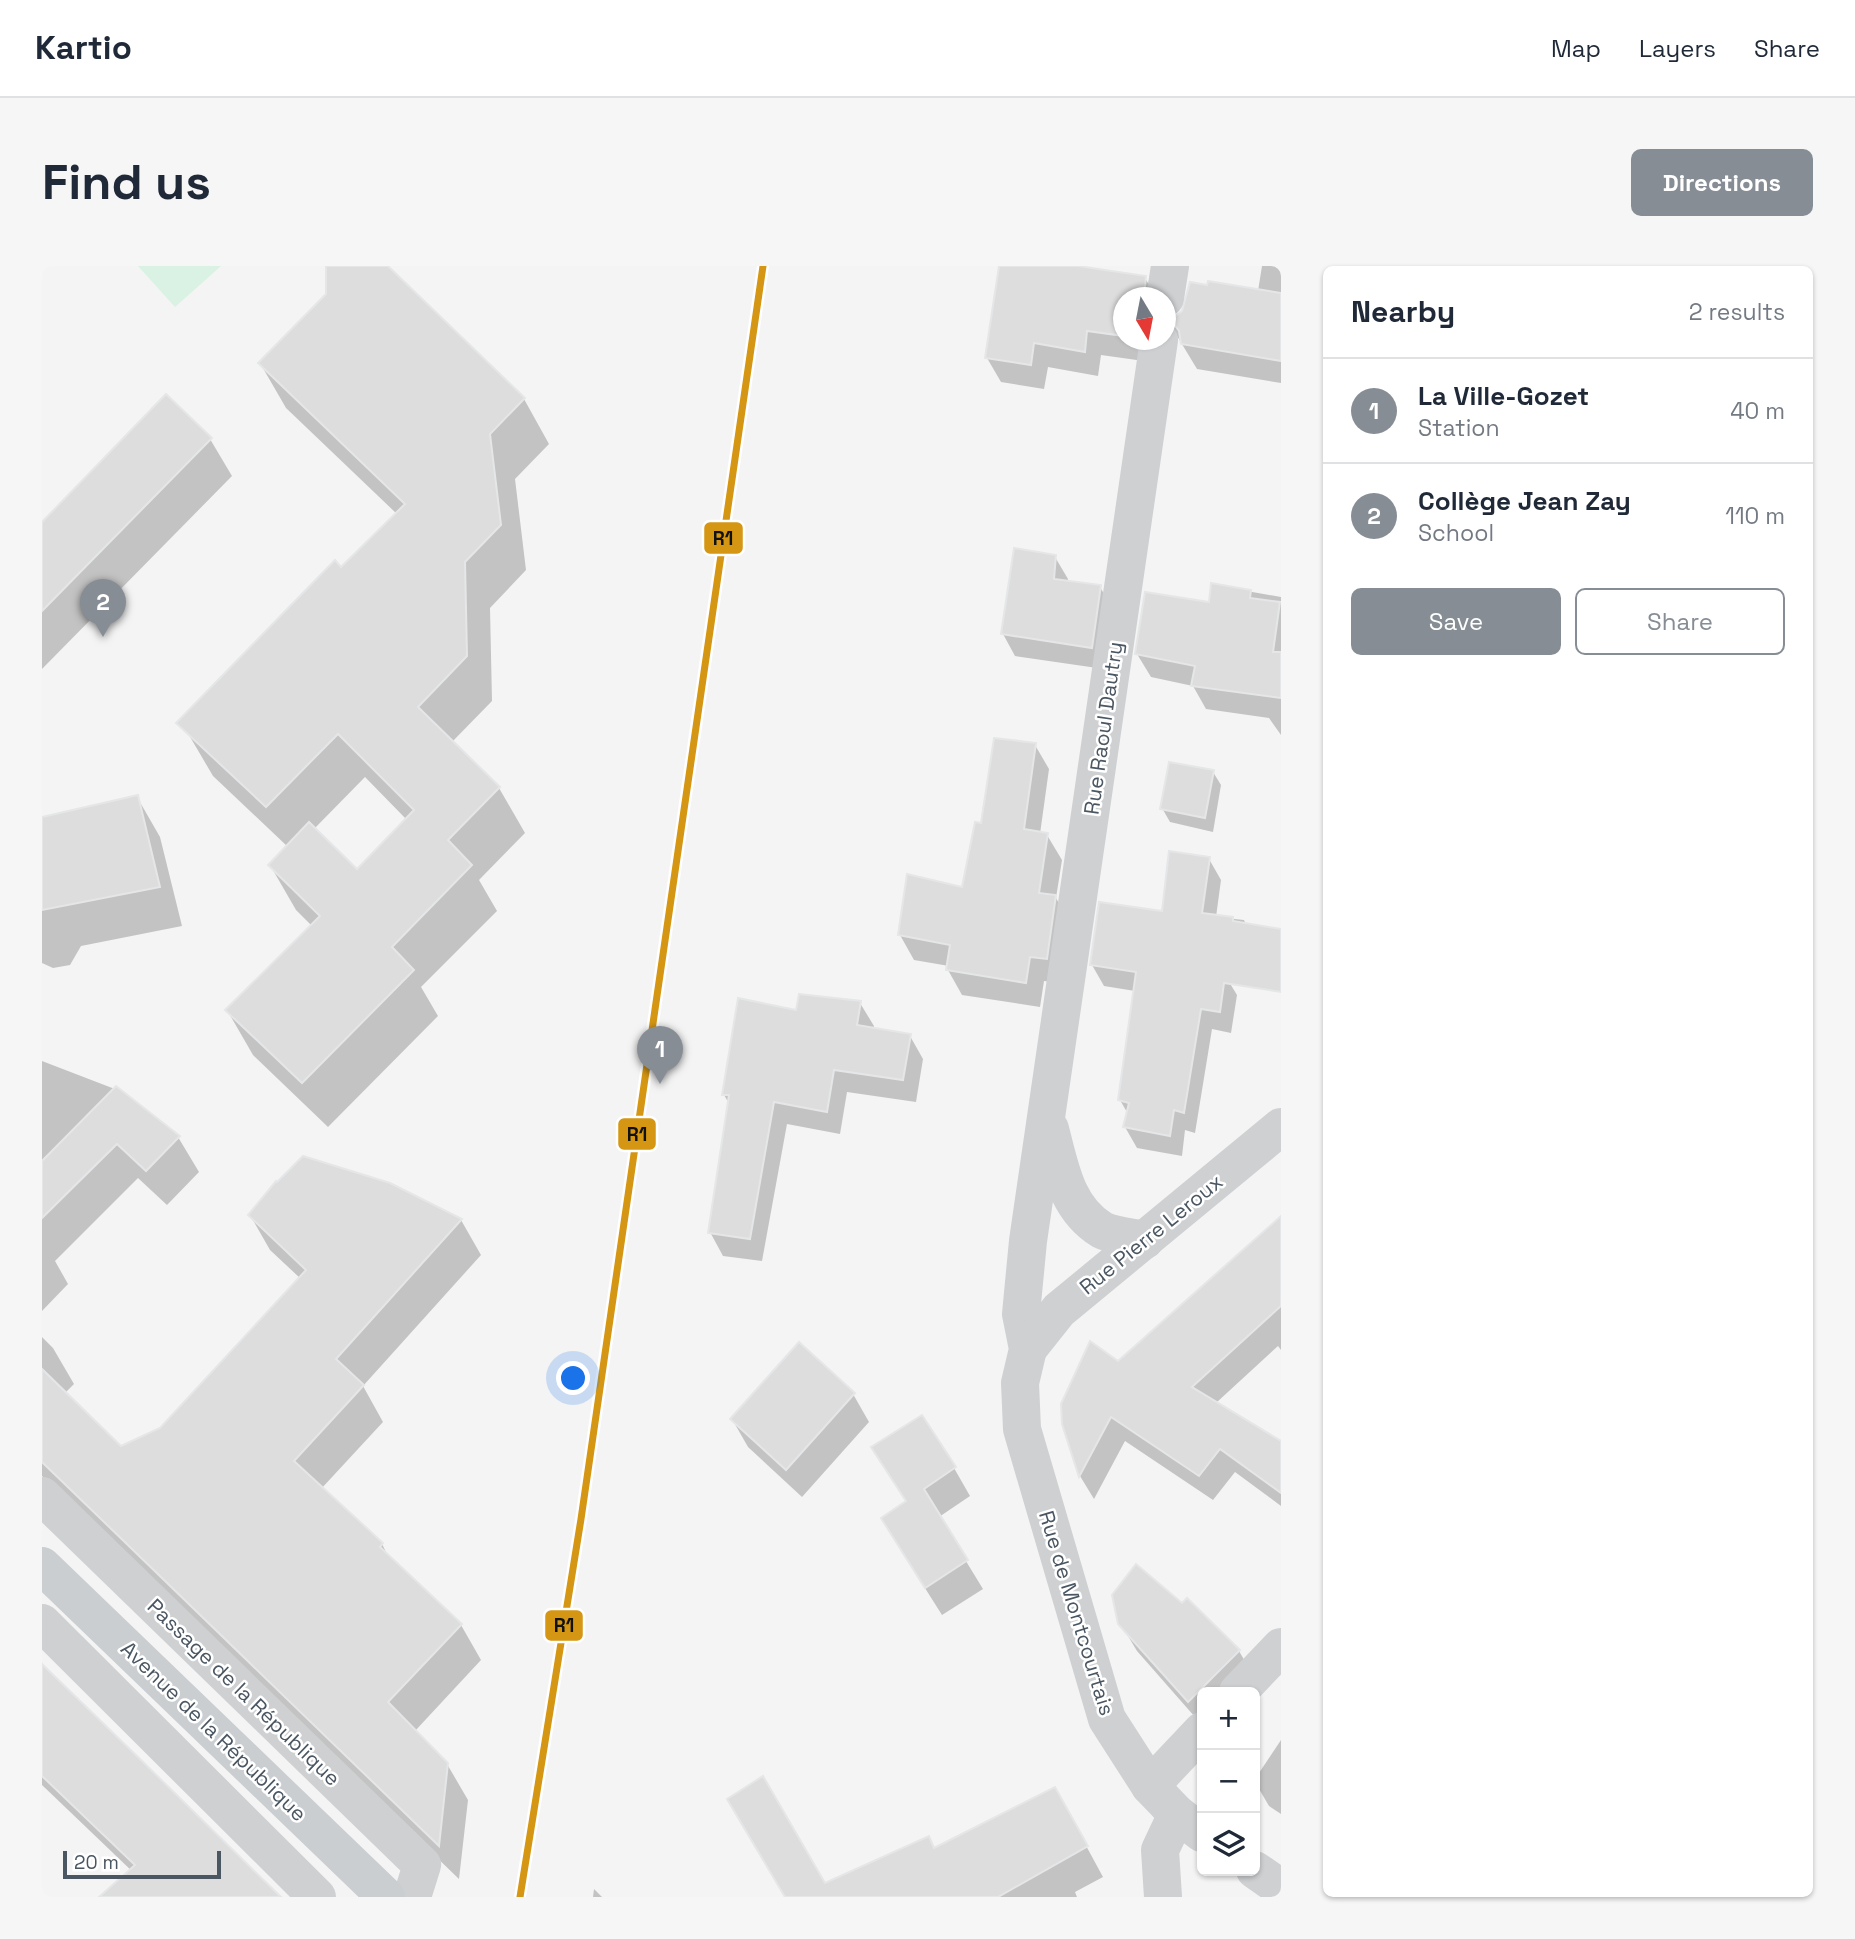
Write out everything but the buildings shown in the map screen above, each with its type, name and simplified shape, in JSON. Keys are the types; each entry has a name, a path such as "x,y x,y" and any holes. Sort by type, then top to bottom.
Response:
{"main road":[{"name":"Avenue de la République","path":"42,1566 386,1897"}],"street":[{"path":"1167,287 1170,266"},
{"name":"Rue Raoul Dautry","path":"1028,1349 1021,1314 1028,1241 1158,350"},
{"path":"1047,1117 1065,1182 1077,1208 1104,1231 1145,1240"},
{"name":"Rue Pierre Leroux","path":"1028,1349 1059,1310 1281,1127"},
{"name":"Rue de Montcourtais","path":"1028,1349 1020,1383 1022,1429 1107,1719 1150,1786 1190,1823 1160,1850 1163,1897"},
{"name":"Passage de la République","path":"42,1496 422,1865 412,1897"},
{"path":"42,1623 317,1897"},
{"path":"1243,1687 1281,1647"},
{"path":"1150,1786 1197,1736"},
{"path":"1260,1873 1281,1888"}],"green space":[{"path":"138,266 221,266 175,307"}],"transit line":[{"name":"R1","path":"520,1897 581,1519 763,266"}],"place":[{"name":"Collège Jean Zay","path":"103,637"},
{"name":"La Ville-Gozet","path":"660,1084"}]}
